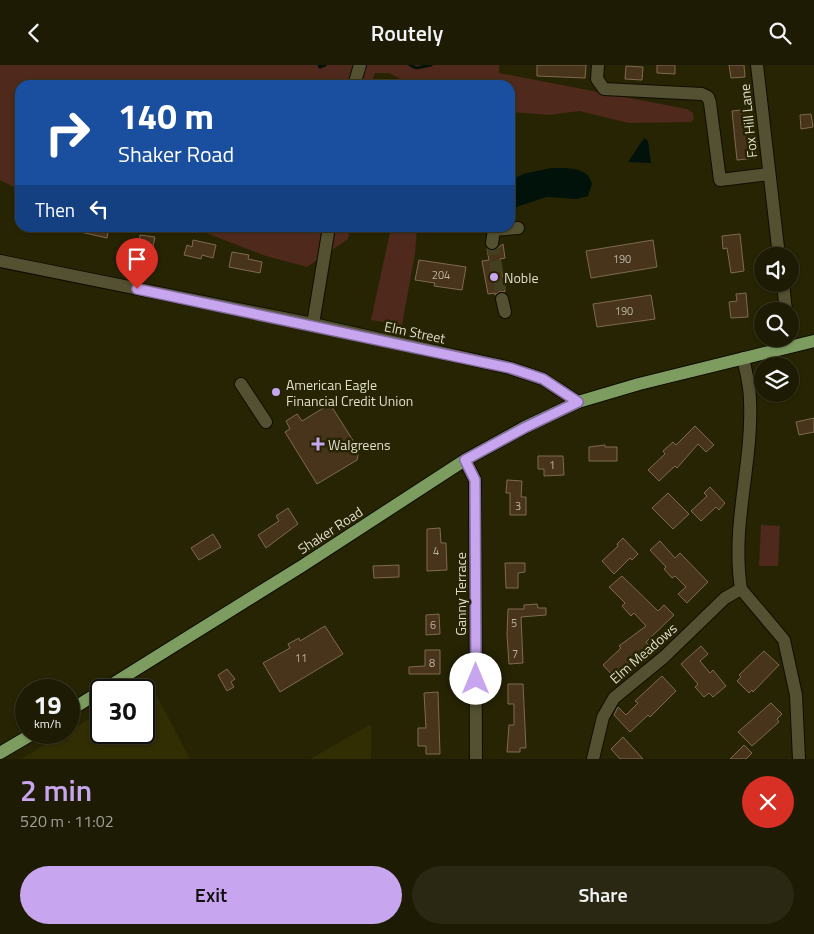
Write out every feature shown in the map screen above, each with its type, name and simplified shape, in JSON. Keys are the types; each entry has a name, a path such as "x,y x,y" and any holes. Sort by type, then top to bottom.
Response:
{"main road":[{"path":"799,342 814,341"},
{"path":"578,402 743,359 778,347"},
{"name":"Shaker Road","path":"121,679 302,566 465,460 526,427 578,402"},
{"path":"0,753 15,744"}],"street":[{"path":"356,80 360,65"},
{"name":"Fox Hill Lane","path":"598,65 597,79 604,89 702,94 708,97 720,180 769,174"},
{"name":"Fox Hill Lane","path":"757,65 779,247"},
{"path":"313,325 328,232"},
{"path":"492,243 494,232"},
{"name":"Elm Street","path":"0,261 313,325 510,368 543,379 578,402"},
{"path":"502,299 505,312"},
{"path":"743,359 750,399 750,423 738,517 741,589 784,640 796,695 799,759"},
{"path":"241,383 266,422"},
{"name":"Ganny Terrace","path":"465,460 475,480 476,759"},
{"name":"Elm Meadows","path":"594,759 603,717 614,699 664,657 725,598 741,589"}],"shaded area":[{"path":"0,65 499,65 499,73 687,109 693,113 694,119 691,122 629,123 579,111 550,115 515,112 515,80 402,80 389,73 375,73 372,80 15,80 15,188 0,180"},
{"path":"644,138 648,141 651,163 628,162"},
{"path":"551,168 576,169 586,174 592,184 588,196 577,199 547,197 515,207 515,178 523,174"},
{"path":"203,232 349,232 348,239 307,267 263,255"},
{"path":"390,232 417,232 415,253 402,325 371,320"},
{"path":"761,525 780,526 778,566 759,566"},
{"path":"155,692 190,759 21,759 47,744 80,744 80,724 90,718 90,744 155,744"},
{"path":"371,724 371,759 310,759"}],"building":[{"path":"537,65 586,65 585,78 537,76"},
{"path":"657,65 675,65 675,74 657,73"},
{"path":"729,65 744,65 745,77 731,78"},
{"path":"626,66 643,67 642,80 625,79"},
{"path":"750,109 756,158 737,160 732,111"},
{"path":"811,114 813,127 801,129 800,115"},
{"path":"80,232 108,232 107,238"},
{"path":"740,234 744,271 731,273 727,248 723,249 722,236"},
{"path":"140,235 155,237 152,251 138,247"},
{"path":"193,240 216,245 213,258 202,255 201,259 184,255 187,245 192,247"},
{"path":"653,240 657,267 591,278 586,251"},
{"name":"Noble","path":"503,244 505,258 500,259 505,292 500,291 495,295 495,293 488,294 482,261 489,260 487,249 494,251"},
{"path":"232,252 249,255 248,259 262,262 260,273 229,267"},
{"path":"419,260 466,267 462,290 434,286 435,283 415,280"},
{"path":"746,293 748,317 731,318 729,302 737,301 736,294"},
{"path":"651,295 655,319 597,327 593,304"},
{"path":"330,404 359,450 357,460 317,484 285,432 290,429 286,421 297,414 302,421"},
{"path":"814,418 814,432 799,435 796,422"},
{"path":"695,426 714,445 706,452 698,444 677,468 675,466 659,481 648,470 665,454 663,451 673,442 676,445"},
{"path":"605,445 605,447 617,447 617,461 589,461 589,447"},
{"path":"538,456 563,456 564,475 544,476 544,469 538,469"},
{"path":"507,480 522,481 521,497 526,497 526,515 510,515 510,493 506,493"},
{"path":"710,487 725,503 719,510 716,507 701,521 691,511 707,496 704,493"},
{"path":"668,493 689,514 673,529 652,508"},
{"path":"288,508 298,524 266,548 258,535 279,521 276,516"},
{"path":"440,528 441,543 446,543 447,570 427,571 427,529"},
{"path":"213,534 221,547 199,560 191,548"},
{"path":"623,538 638,554 632,560 630,558 614,574 602,561 618,546 617,544"},
{"path":"660,541 675,558 680,553 708,582 687,603 678,594 686,587 675,576 672,578 664,569 666,567 650,550"},
{"path":"505,563 525,563 525,572 518,573 518,588 506,588"},
{"path":"399,565 399,577 374,578 373,566"},
{"path":"622,576 658,611 664,605 674,615 646,642 649,646 644,651 646,653 614,677 603,665 621,648 619,646 646,626 634,613 631,616 622,606 625,603 609,587"},
{"path":"537,604 538,608 546,608 546,615 521,617 523,663 509,664 508,609 524,609 524,605"},
{"path":"439,614 440,634 426,635 426,615"},
{"path":"325,626 343,654 280,692 263,663 290,648 288,644 299,638 300,641"},
{"path":"701,646 708,654 700,661 710,673 713,670 726,686 713,697 709,693 704,697 695,687 698,684 681,664"},
{"path":"425,650 440,650 440,674 409,674 409,667 425,666"},
{"path":"764,651 779,665 753,692 752,690 749,693 737,681 741,677 739,675"},
{"path":"227,669 235,679 231,682 234,687 227,691 218,675"},
{"path":"662,676 676,691 650,717 648,715 630,732 614,715 618,707 626,715 638,703 635,701"},
{"path":"508,684 523,684 526,748 520,748 520,752 507,752 509,725 514,725 514,704 508,704"},
{"path":"438,692 440,754 426,754 426,746 418,746 418,728 426,728 424,693"},
{"path":"771,703 782,714 777,719 779,722 752,746 738,732"},
{"path":"623,737 643,759 620,759 611,749"},
{"path":"744,745 752,753 746,759 730,759"}],"waterway":[{"path":"319,65 320,67 325,65"},
{"path":"410,65 416,68 431,65"}],"tunnel":[{"path":"492,243 502,299"}],"place":[{"name":"Noble","path":"494,277"},
{"name":"American Eagle Financial Credit Union","path":"276,392"},
{"name":"Walgreens","path":"318,444"}],"route":[{"path":"137,289 510,368 543,379 578,402 526,427 465,460 475,480 476,679"}]}
